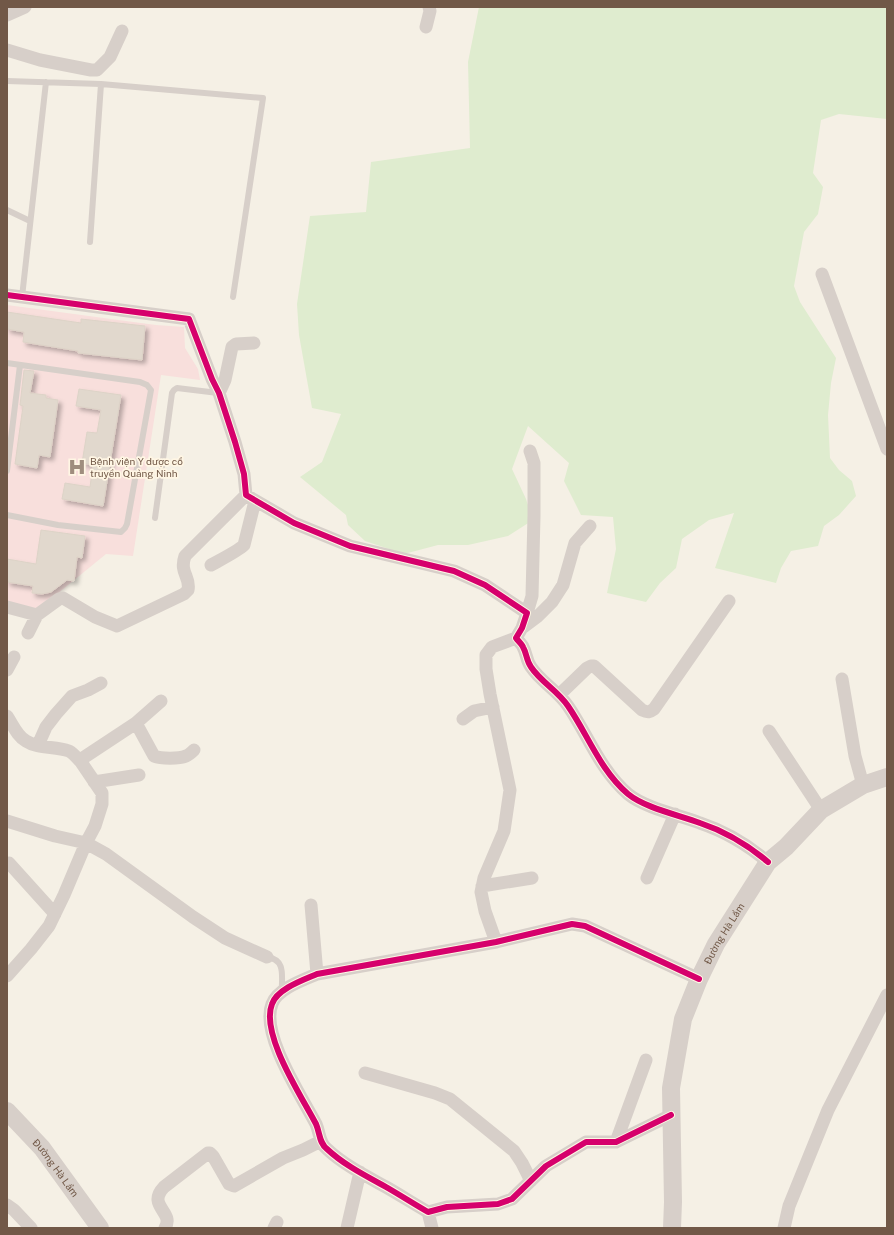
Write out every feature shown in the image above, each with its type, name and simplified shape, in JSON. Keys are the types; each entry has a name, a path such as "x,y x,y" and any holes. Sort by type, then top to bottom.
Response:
{"main road":[{"name":"Đường Hà Lầm","path":"672,1228 671,1088 683,1019 699,979 716,944 768,862 786,847 821,810 864,785 887,777"},
{"name":"Đường Hà Lầm","path":"7,1111 42,1148 100,1228"}],"street":[{"path":"8,12 25,7"},
{"path":"426,27 430,11 429,7"},
{"path":"7,50 40,60 97,70 110,57 122,31"},
{"path":"822,274 887,449"},
{"path":"7,295 189,319 212,379 220,393 250,498 244,545 241,549 234,551 211,565"},
{"path":"220,393 225,380 232,347 236,344 254,343"},
{"path":"530,451 534,463 532,596 519,633 526,659 539,678 568,706 588,741 615,782 629,795 644,804 702,823 722,832 756,852 768,862"},
{"path":"250,498 294,523 350,546 454,571 485,585 527,613"},
{"path":"28,633 37,615 59,599 63,598 95,617 117,626 184,594 188,590 189,585 182,566 185,556 250,498"},
{"path":"496,942 485,911 481,892 504,831 510,790 486,669 486,655 492,647 519,633 552,602 562,585 576,543 590,526"},
{"path":"559,696 587,668 594,666 642,710 650,712 654,709 729,601"},
{"path":"7,607 37,615"},
{"path":"7,670 14,657"},
{"path":"842,679 855,756 864,785"},
{"path":"38,745 46,728 72,696 101,683"},
{"path":"80,762 83,758 136,723 161,701"},
{"path":"463,719 474,711 493,707"},
{"path":"7,716 17,733 26,742 58,748 70,752 80,762 102,793 102,804 95,826 86,843 64,895 48,926 31,950 7,976"},
{"path":"136,723 154,756 158,758 176,759 188,756 194,750"},
{"path":"769,731 821,810"},
{"path":"94,782 139,775"},
{"path":"647,878 675,814"},
{"path":"7,821 55,836 86,843 106,854 193,917 225,938 267,957"},
{"path":"9,863 54,914"},
{"path":"482,886 532,878"},
{"path":"311,906 317,974"},
{"path":"672,1114 616,1142 586,1142 546,1166 512,1199 498,1204 447,1207 428,1212 360,1172 326,1148 321,1141 317,1127 279,1054 271,1027 270,1014 272,1004 276,997 282,992 299,981 317,974 496,942 572,924 585,926 699,979"},
{"path":"784,1228 789,1206 828,1110 887,995"},
{"path":"616,1142 646,1060"},
{"path":"365,1073 435,1093 450,1099 514,1151 531,1181"},
{"path":"165,1228 168,1223 168,1219 158,1203 158,1192 208,1153 213,1156 229,1184 234,1186 283,1158 321,1141"},
{"path":"347,1228 360,1172"},
{"path":"7,1205 32,1228"},
{"path":"428,1212 432,1228"}],"lane":[{"path":"7,81 101,84 263,98 233,297"},
{"path":"22,297 46,82"},
{"path":"90,242 101,84"},
{"path":"7,210 30,221"},
{"path":"7,363 140,382 147,385 151,390 127,524 121,532 58,525 7,514"},
{"path":"7,471 20,365"},
{"path":"155,518 172,393 177,388 220,393"},
{"path":"267,957 275,958 281,966 283,974 281,979 282,992"}],"shaded area":[{"name":"Bệnh viện Y dược cổ truyền Quảng Ninh","path":"7,305 156,325 184,327 185,348 198,369 200,380 161,375 133,556 106,554 35,612 7,604"}],"green space":[{"path":"479,7 887,7 887,119 839,114 821,120 813,173 823,187 818,214 804,232 794,286 800,302 836,358 831,383 828,415 830,458 839,470 852,481 856,496 839,515 824,526 818,546 791,551 781,568 776,583 715,568 734,513 709,520 682,539 676,568 660,583 646,602 607,593 616,549 613,517 581,515 564,481 569,463 528,426 512,469 526,499 533,520 508,536 468,545 438,545 404,554 365,541 348,525 346,515 300,477 322,462 341,414 312,408 299,335 297,304 310,216 366,212 371,162 470,148 468,62"}],"building":[{"path":"7,312 81,323 81,319 145,326 142,360 78,353 78,351 23,342 24,332 7,329"},
{"path":"24,370 34,371 30,393 46,395 46,398 58,400 50,457 39,455 37,468 15,464 23,406 20,405"},
{"path":"79,389 121,395 103,506 62,499 65,483 90,487 93,465 82,463 87,432 97,433 101,410 76,406"},
{"path":"41,530 85,536 82,558 77,557 74,581 67,580 51,592 42,594 32,593 33,586 7,582 7,559 36,564"}],"cycle path":[{"path":"7,295 189,319 212,379 219,393 235,442 244,474 246,495 294,523 350,546 454,571 485,585 527,613 522,628 516,638 522,646 529,664 568,706 595,752 618,785 628,794 643,803 662,811 709,826 727,835 753,850 768,862"},
{"path":"671,1115 616,1142 586,1142 546,1166 512,1199 498,1204 447,1207 428,1212 348,1165 324,1147 316,1124 284,1065 277,1048 272,1032 270,1017 272,1004 279,994 285,989 317,974 496,942 572,924 585,926 699,979"}],"place":[{"name":"Bệnh viện Y dược cổ truyền Quảng Ninh","path":"77,467"}]}
